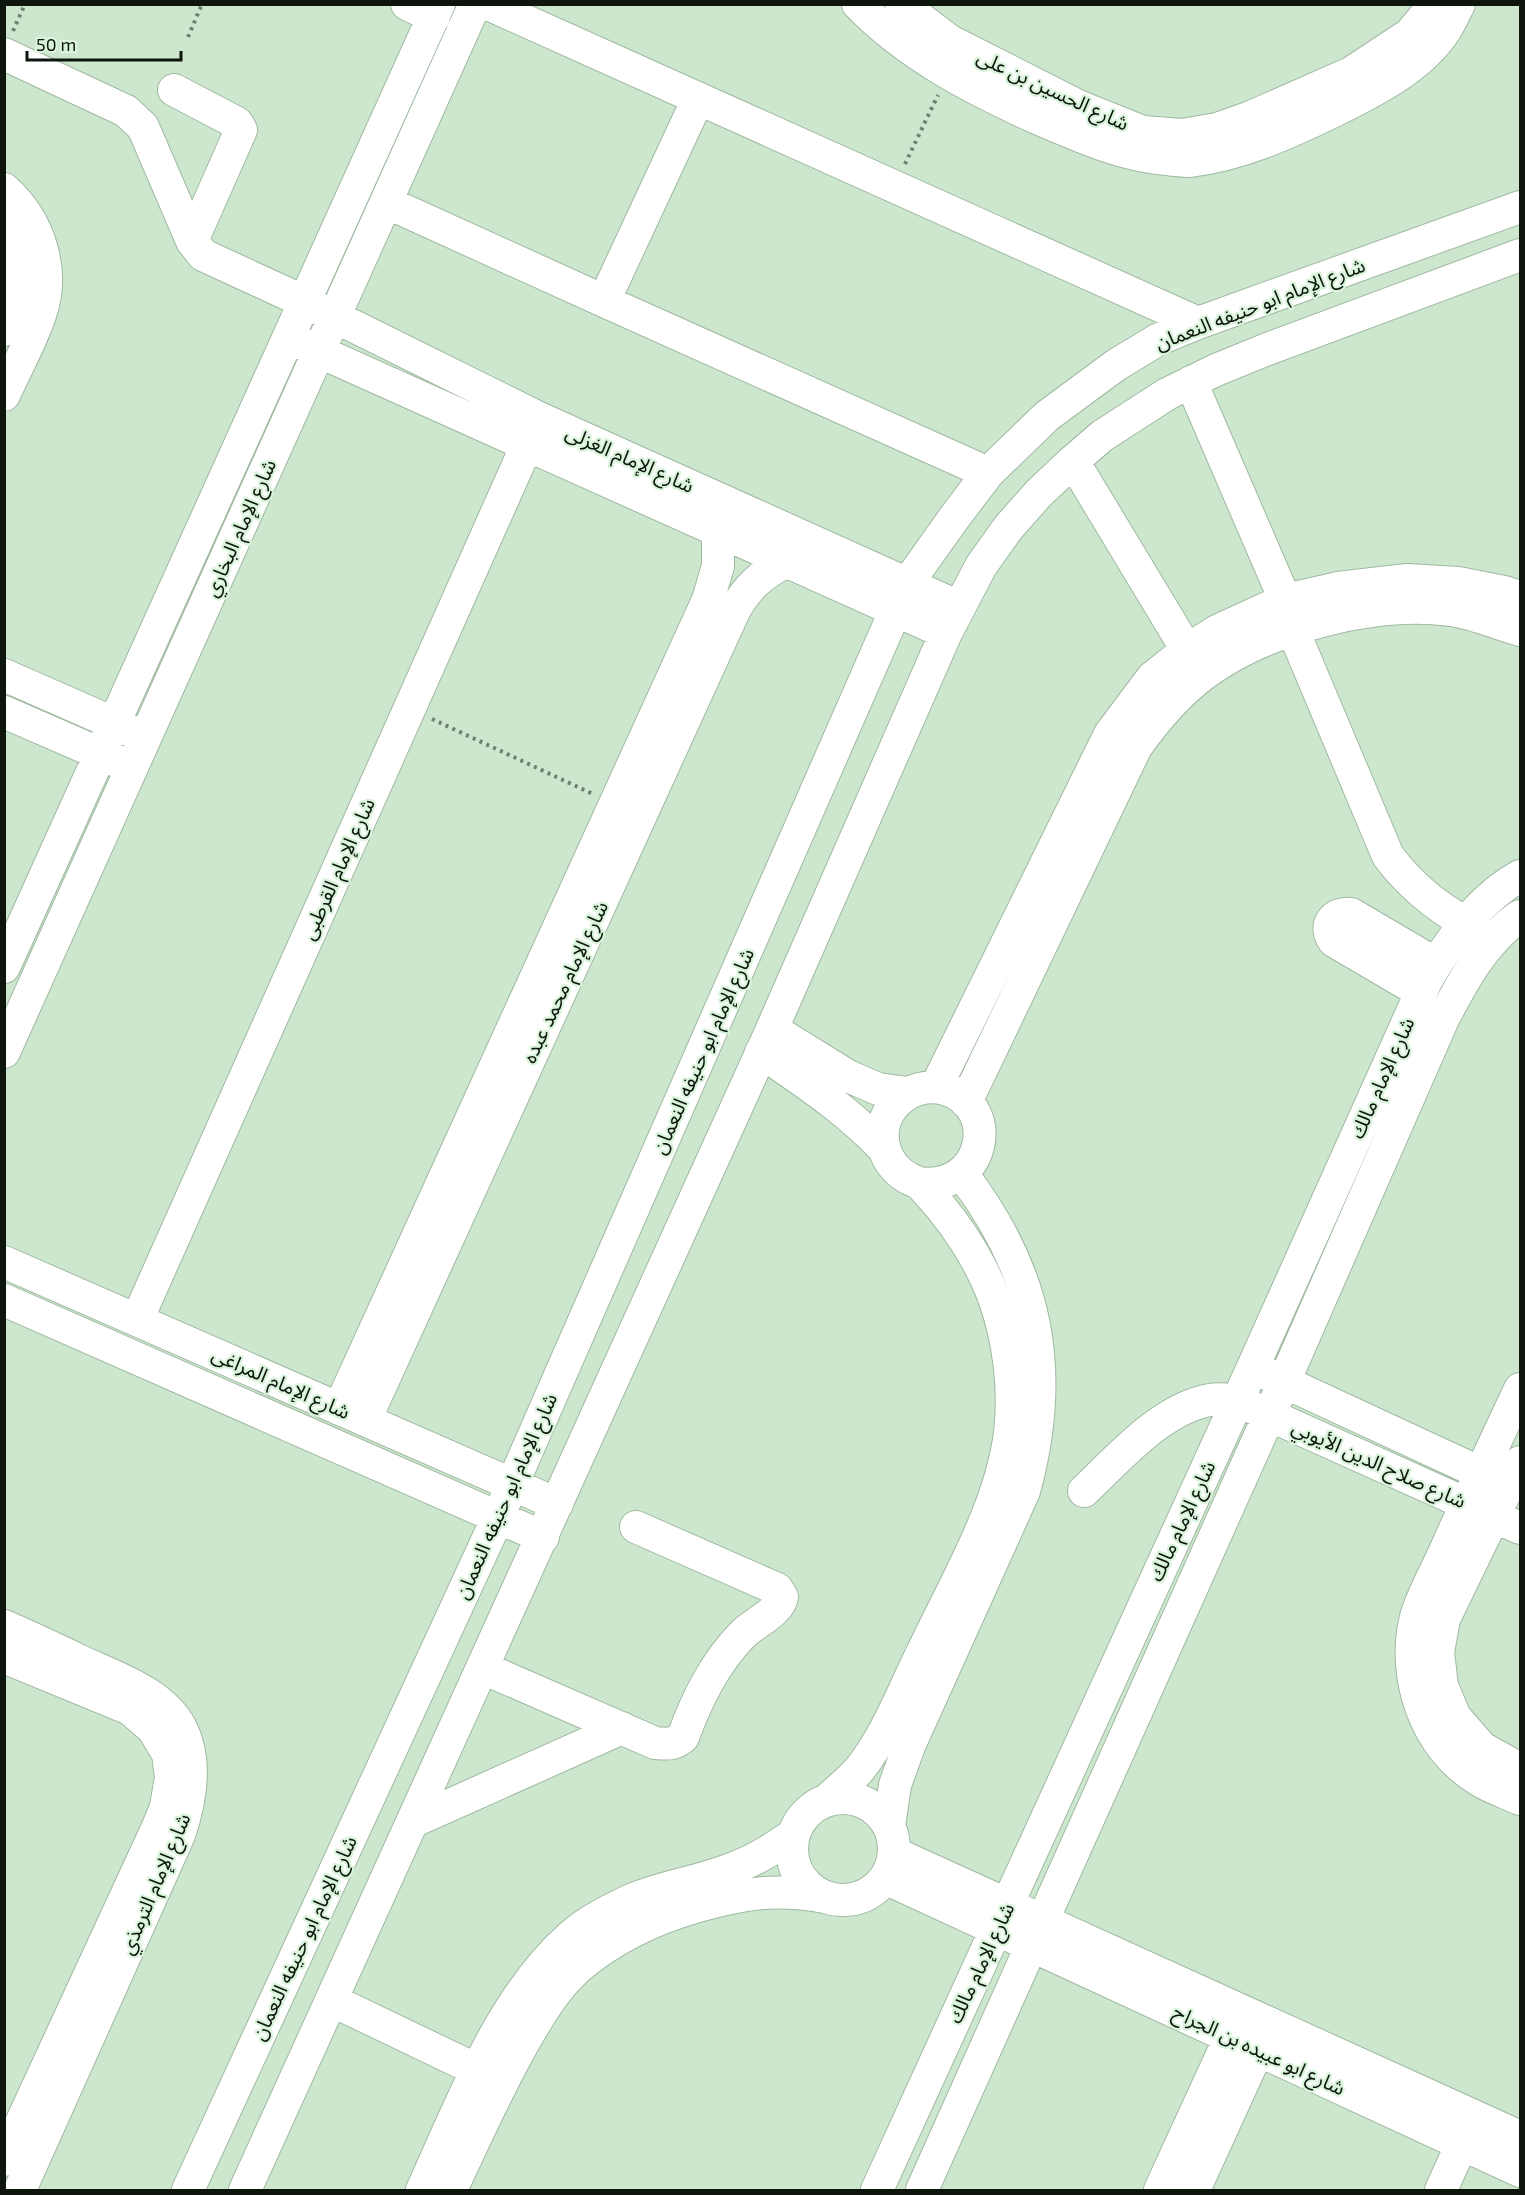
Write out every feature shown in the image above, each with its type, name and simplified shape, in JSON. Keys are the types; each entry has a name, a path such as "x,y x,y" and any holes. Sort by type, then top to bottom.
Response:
{"street":[{"name":"شارع الإمام البخاري","path":"4,1052 475,4"},
{"path":"488,4 1198,323"},
{"name":"شارع الحسين بن على","path":"1398,59 1410,34 1425,16 1431,4"},
{"name":"شارع الحسين بن على","path":"884,10 944,59 1078,106 1143,132 1182,135 1217,129 1251,117 1351,73 1428,51 1446,29 1459,4"},
{"name":"شارع الإمام البخاري","path":"4,967 305,302 427,9"},
{"path":"9,43 135,118 148,139 192,241"},
{"path":"174,90 237,123 241,130 192,241"},
{"path":"604,302 698,99"},
{"path":"4,189 16,200 35,227 44,257 46,289 40,314 4,395"},
{"path":"386,202 988,473"},
{"name":"شارع الإمام ابو حنيفه النعمان","path":"188,2190 498,1517 902,597 954,518 988,473 1047,416 1116,365 1159,339 1521,207"},
{"path":"4,230 14,255 17,285 11,314 4,330"},
{"name":"شارع الإمام الغزلى","path":"192,241 203,255 335,317 533,431 718,530 787,561 902,597"},
{"path":"245,2190 767,1040 952,620 981,566 1008,528 1039,493 1072,461 1134,414 1191,382 1265,350 1521,255"},
{"name":"شارع الإمام الغزلى","path":"289,337 319,351 533,431 952,620"},
{"path":"1191,382 1285,600"},
{"name":"شارع الإمام القرطبى","path":"137,1320 533,431"},
{"path":"1072,461 1187,650"},
{"name":"شارع الإمام محمد عبده","path":"522,1042 614,804 714,583 718,566 718,530"},
{"name":"شارع الإمام محمد عبده","path":"352,1415 522,1042 734,611 743,595 755,581 787,561"},
{"path":"885,1150 883,1130 889,1111 897,1101 922,1090 1110,734 1152,678 1187,650 1217,631 1285,600 1338,588 1407,580 1458,583 1521,597"},
{"path":"966,1102 1136,747 1155,720 1178,695 1204,674 1232,656 1262,641 1293,630 1344,617 1399,608 1452,610 1521,630"},
{"path":"1293,630 1388,856 1422,895 1466,923"},
{"path":"4,675 146,737"},
{"path":"4,712 132,768"},
{"name":"شارع الإمام مالك","path":"877,2190 1238,1401 1421,992 1436,964 1478,909 1521,876"},
{"path":"1421,992 1334,941 1330,935 1331,921 1336,915 1351,914 1436,964"},
{"name":"شارع الإمام مالك","path":"922,2190 1448,1010 1473,965 1492,941 1521,916"},
{"path":"767,1040 878,1089 922,1090 958,1095 966,1102 979,1126 980,1139 971,1164 962,1174 942,1183 919,1183"},
{"path":"767,1040 861,1124 885,1150 898,1171 919,1183 943,1209 963,1236 994,1297 1010,1364 1010,1432 1004,1466 979,1534 883,1734 858,1770 826,1801"},
{"path":"451,2190 500,2083 543,2010 578,1968 627,1934 684,1910 722,1900 768,1891 797,1892 838,1900 852,1899 870,1892 889,1852 895,1785 909,1746 1024,1491 1033,1459 1038,1426 1039,1358 1026,1292 1000,1229 962,1174"},
{"name":"شارع الإمام المراغى","path":"4,1262 557,1504"},
{"name":"شارع الإمام المراغى","path":"4,1300 543,1537"},
{"name":"شارع صلاح الدين الأيوبي","path":"1253,1367 1480,1473 1517,1480"},
{"path":"1521,1389 1480,1473 1416,1616 1411,1653 1414,1690 1433,1733 1450,1756 1478,1780 1521,1799"},
{"path":"1084,1491 1136,1442 1186,1407 1211,1399 1238,1401"},
{"name":"شارع صلاح الدين الأيوبي","path":"1238,1401 1507,1522"},
{"path":"1517,1480 1507,1522 1444,1619 1438,1652 1442,1686 1455,1717 1482,1748 1521,1769"},
{"path":"483,1668 655,1743 668,1744 683,1737 698,1698 717,1668 743,1634 779,1606 782,1597 777,1589 636,1527"},
{"name":"شارع الإمام الترمذي","path":"4,2160 157,1829 166,1808 171,1777 168,1754 153,1729 130,1709 10,1644"},
{"name":"شارع الإمام الترمذي","path":"10,1644 132,1685 161,1704 181,1728 188,1749 191,1780 187,1810 179,1835 20,2190"},
{"path":"412,1821 622,1728"},
{"path":"422,2190 477,2070 520,1993 544,1962 571,1935 611,1909 674,1885 733,1869 775,1848 793,1835 806,1814 815,1806 826,1801 838,1798 862,1801 873,1807 889,1852"},
{"path":"793,1835 792,1860 797,1872 808,1886 825,1897"},
{"name":"شارع ابو عبيده بن الجراح","path":"889,1852 1002,1918 1468,2130 1521,2171"},
{"path":"330,2000 477,2070"},
{"path":"1161,2190 1250,2030"},
{"path":"1194,2190 1250,2030"},
{"path":"1441,2190 1468,2130"},
{"name":"شارع ابو عبيده بن الجراح","path":"1468,2130 1521,2137"}],"path":[{"path":"9,43 25,4"},
{"path":"188,37 202,4"},
{"path":"894,187 944,59"},
{"path":"409,709 614,804"}]}
